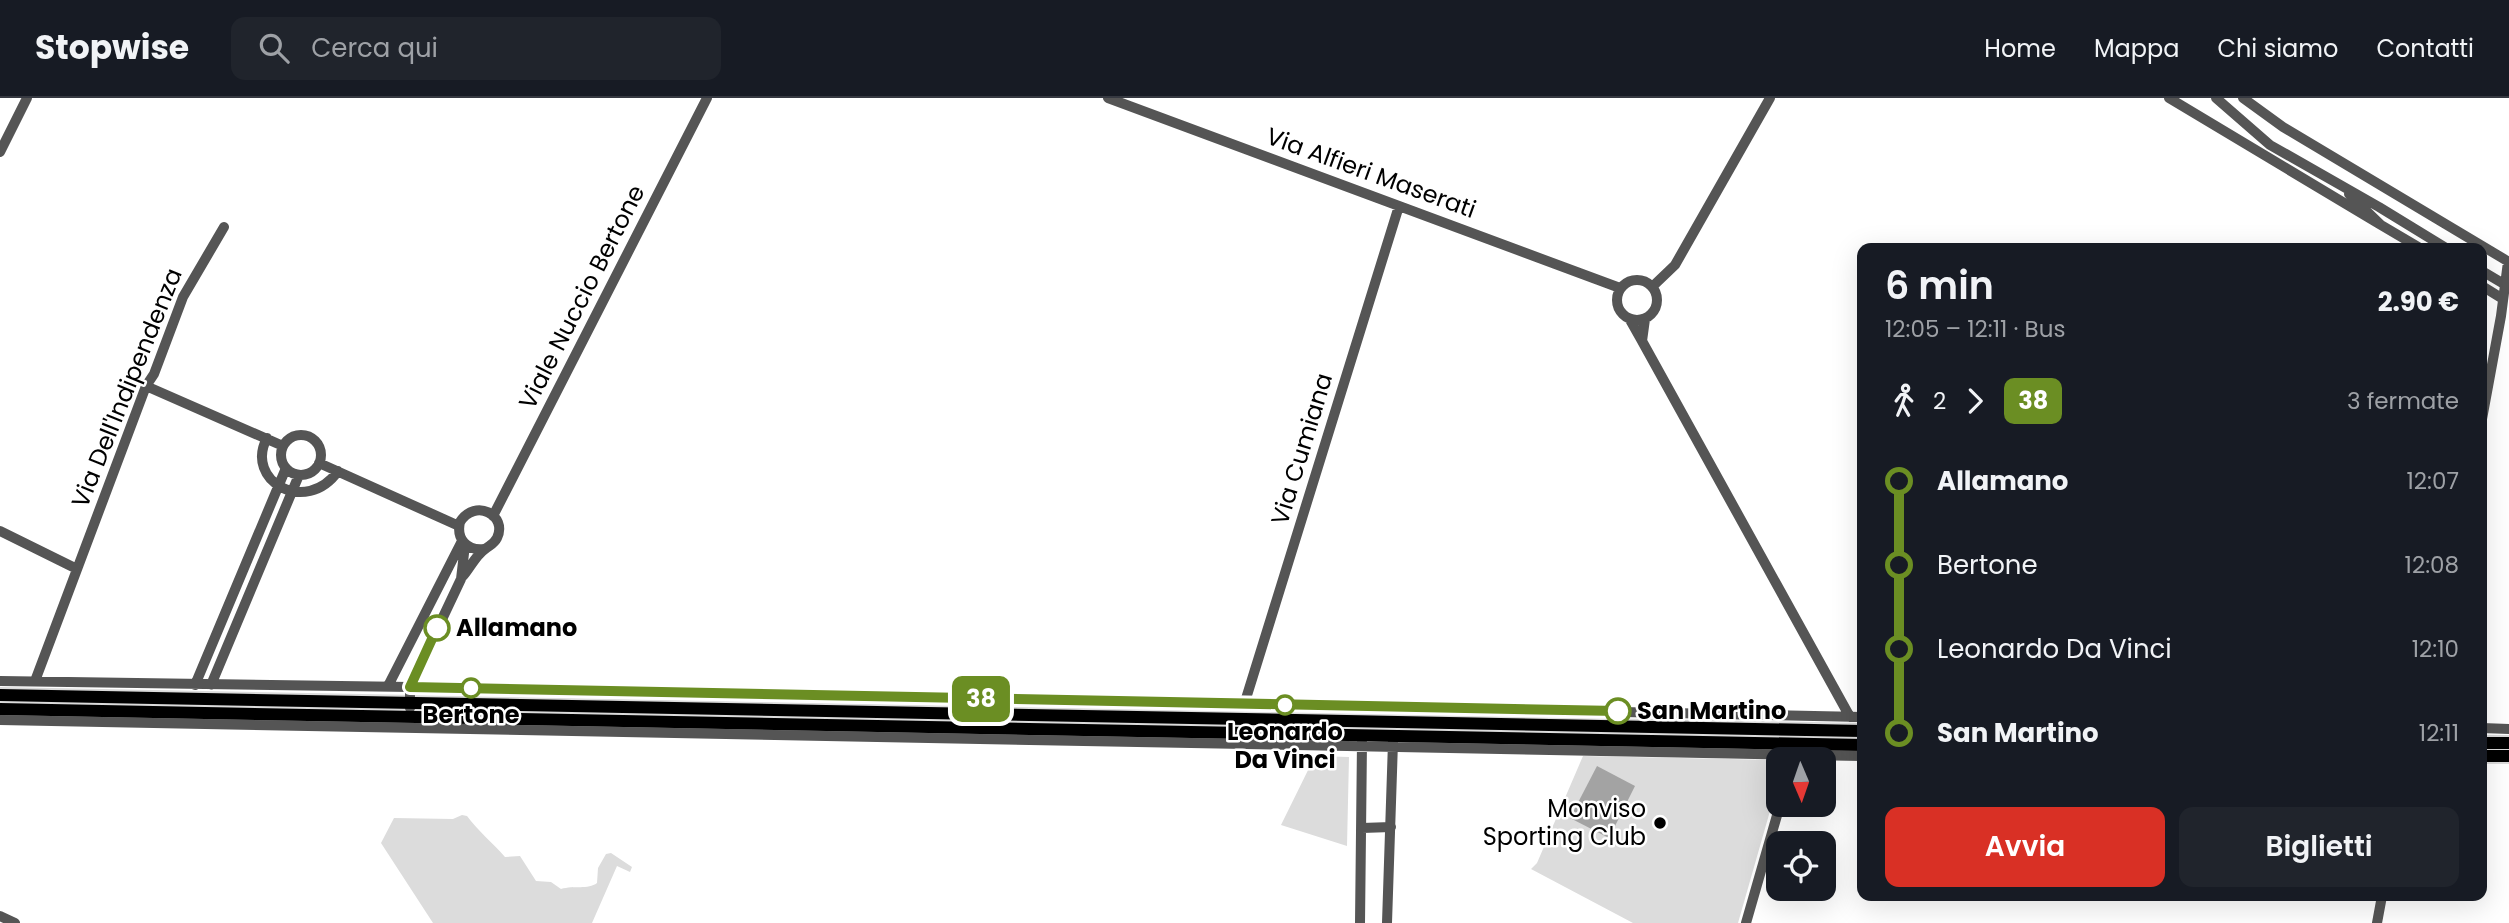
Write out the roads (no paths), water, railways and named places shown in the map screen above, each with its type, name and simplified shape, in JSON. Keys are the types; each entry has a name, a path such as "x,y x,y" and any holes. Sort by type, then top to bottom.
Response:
{"main road":[{"path":"0,695 1857,731"},
{"path":"0,709 410,723 1393,742 1857,745"},
{"path":"2487,743 2509,743"},
{"path":"2487,756 2509,756"}],"street":[{"path":"0,152 27,98"},
{"name":"Viale Nuccio Bertone","path":"410,723 410,687 461,579 484,549 497,538 499,531 493,516 707,98"},
{"name":"Via Alfieri Maserati","path":"1108,98 1620,288"},
{"path":"1652,287 1675,265 1770,98"},
{"path":"2169,98 2412,243"},
{"path":"2216,98 2270,145 2438,243"},
{"path":"2243,98 2283,127 2479,243"},
{"path":"2338,184 2381,225"},
{"name":"Via Cumiana","path":"1244,705 1399,206"},
{"name":"Via Dell'Indipendenza","path":"35,681 146,386 154,374 183,297 224,227"},
{"path":"2487,248 2509,262 2487,392"},
{"path":"2487,275 2507,286"},
{"path":"1642,341 1645,318 1655,309 1657,300 1648,283 1634,280 1620,288 1617,304 1629,318 1642,341 1850,717"},
{"path":"2487,289 2504,299"},
{"path":"1629,318 1645,318"},
{"path":"146,386 283,446"},
{"path":"294,436 312,438 320,447 319,463 312,471 299,475 286,468 281,454 283,446 294,436"},
{"path":"267,438 262,452 264,466 267,474 278,486 292,492 312,492 326,484 338,471"},
{"path":"319,463 459,526 463,517 471,511 484,510 493,516"},
{"path":"195,685 286,468"},
{"path":"211,685 299,475"},
{"path":"447,520 456,554"},
{"name":"Viale Nuccio Bertone","path":"459,526 464,543 461,579"},
{"path":"0,531 77,569"},
{"path":"388,686 456,554 464,543 474,550 484,549"},
{"path":"417,629 424,657"},
{"path":"0,681 388,686 1857,717"},
{"path":"1360,923 1362,706"},
{"path":"0,720 410,723"},
{"path":"2487,729 2509,729"},
{"path":"1387,923 1393,742 1766,756"},
{"path":"1836,756 1857,756"},
{"path":"1746,923 1777,817"},
{"path":"1362,828 1391,828"},
{"path":"2377,923 2381,901"},
{"path":"0,916 15,923"}],"place":[{"name":"Allamano","path":"437,628"},
{"name":"Bertone","path":"471,688"},
{"name":"Leonardo Da Vinci","path":"1285,705"},
{"name":"San Martino","path":"1618,711"},
{"name":"Monviso Sporting Club","path":"1660,823"}]}
